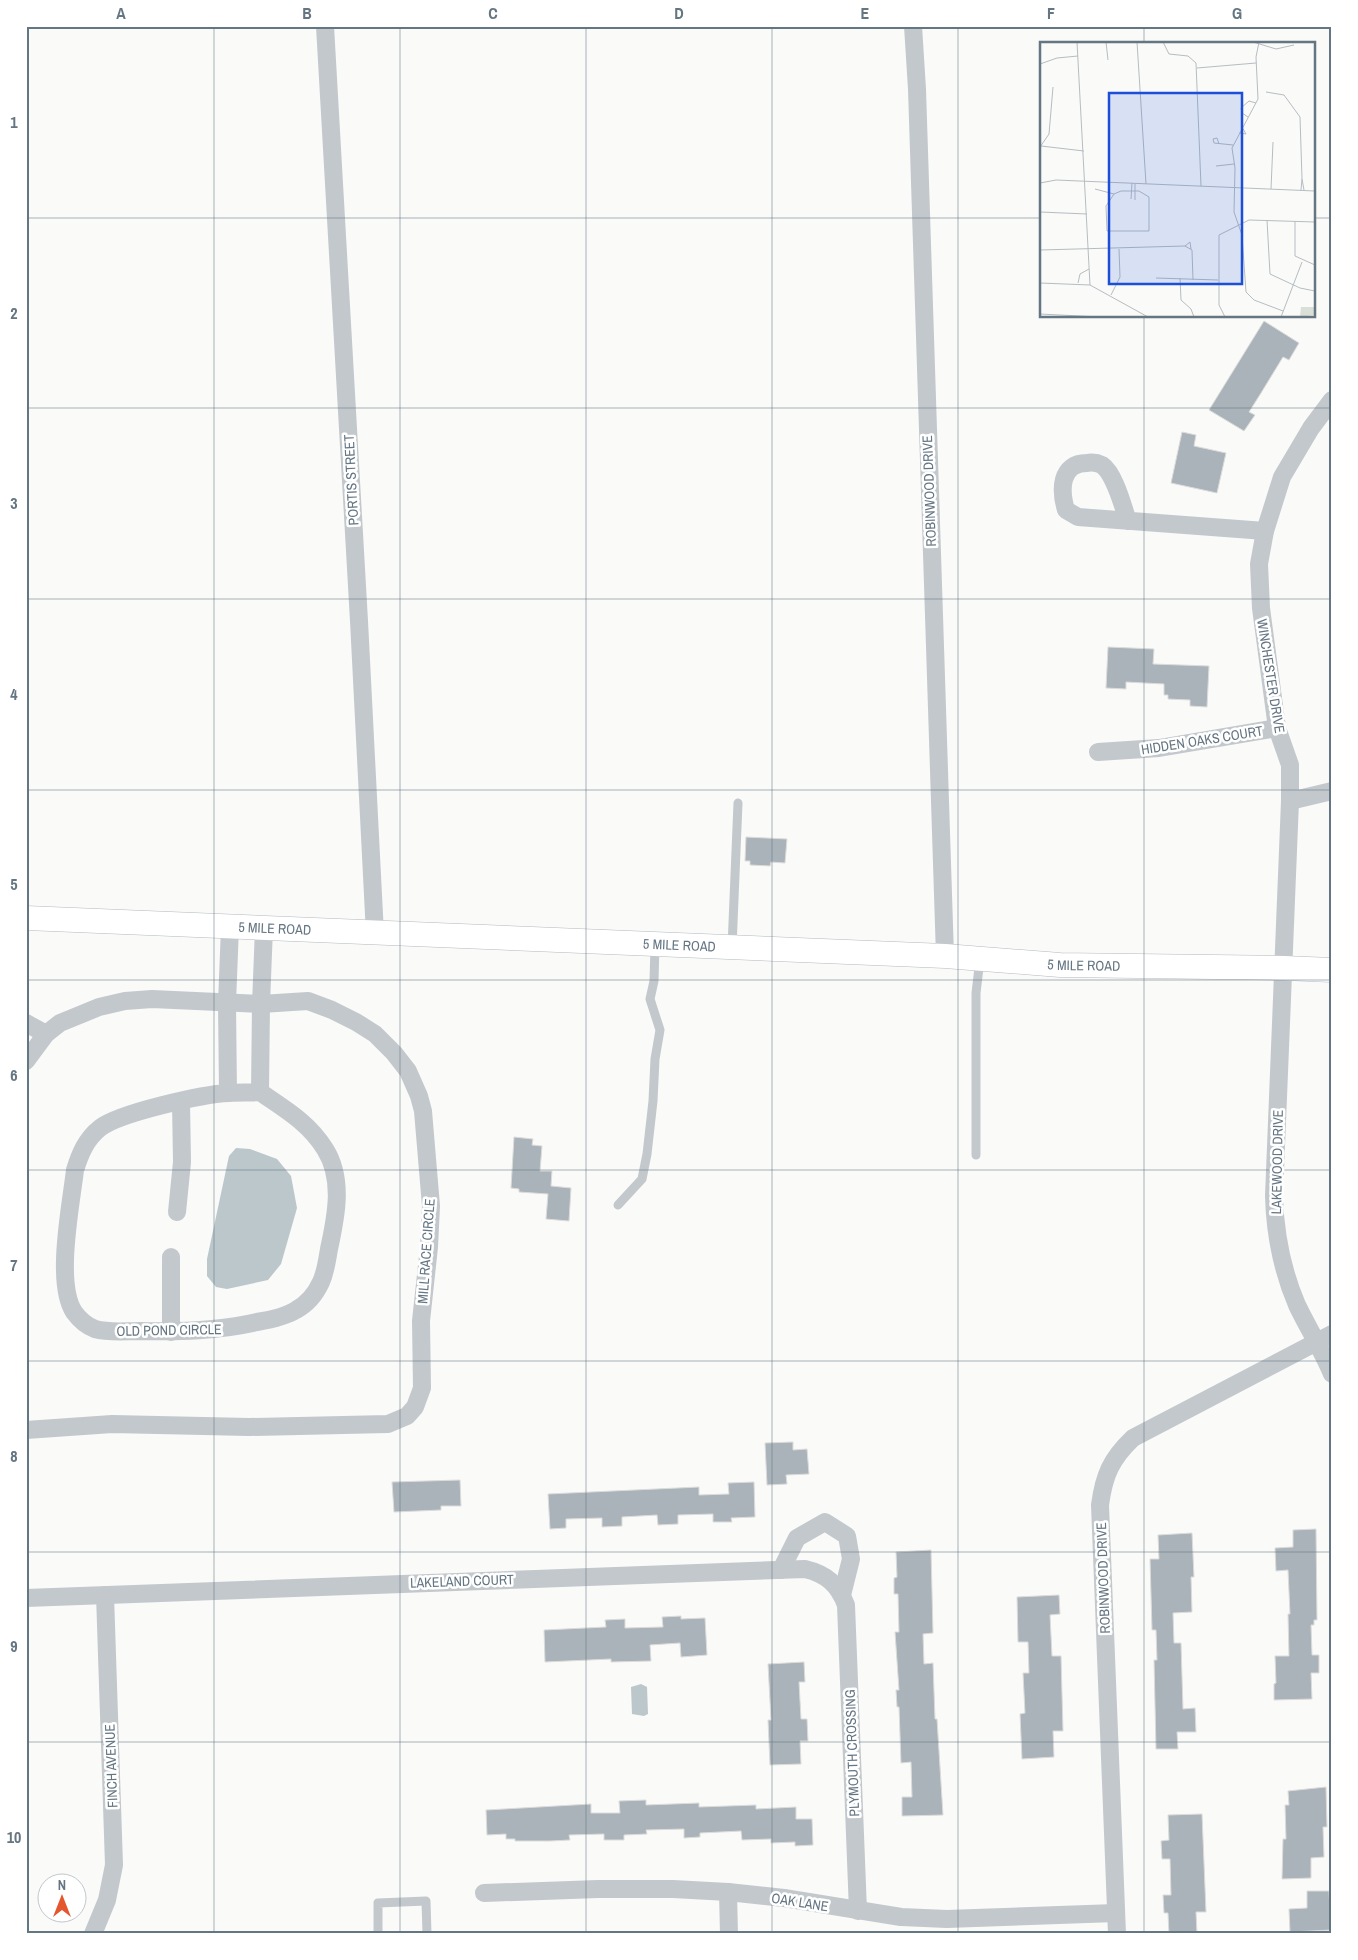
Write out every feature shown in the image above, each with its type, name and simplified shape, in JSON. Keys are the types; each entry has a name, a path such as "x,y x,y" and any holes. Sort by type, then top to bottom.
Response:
{"street":[{"name":"PORTIS STREET","path":"325,26 375,934"},
{"name":"ROBINWOOD DRIVE","path":"913,26 917,89 945,956"},
{"name":"WINCHESTER DRIVE","path":"1284,968 1290,765 1277,728 1260,601 1259,564 1265,531 1282,477 1311,428 1330,407"},
{"path":"1128,521 1265,531"},
{"name":"HIDDEN OAKS COURT","path":"1098,752 1159,748 1277,728"},
{"path":"1290,801 1332,791"},
{"name":"5 MILE ROAD","path":"26,918 375,934 945,956 1060,965 1332,970"},
{"path":"228,1093 227,1003 230,927"},
{"path":"260,1092 260,1004 264,928"},
{"name":"LAKEWOOD DRIVE","path":"1284,968 1274,1196 1275,1219 1286,1277 1297,1305 1324,1338 1332,1374"},
{"name":"MILL RACE CIRCLE","path":"26,1061 46,1034 60,1023 99,1007 125,1001 152,999 260,1004 308,1001 356,1022 374,1034 394,1053 408,1071 419,1096 426,1128 431,1206 429,1247 421,1321 422,1388 415,1407 408,1416 388,1424 249,1426 112,1424 26,1430"},
{"path":"26,1023 46,1034"},
{"name":"OLD POND CIRCLE","path":"260,1092 292,1113 315,1134 327,1151 337,1190 337,1215 321,1282 316,1291 296,1310 272,1319 229,1328 171,1332 108,1331 94,1329 85,1324 75,1314 70,1305 66,1286 66,1252 75,1170 79,1156 86,1143 93,1134 111,1121 124,1115 228,1093 260,1092"},
{"path":"177,1212 182,1162 181,1102"},
{"path":"171,1257 171,1332"},
{"name":"ROBINWOOD DRIVE","path":"1117,1934 1100,1505 1102,1486 1108,1470 1120,1452 1133,1438 1324,1338"},
{"name":"PLYMOUTH CROSSING","path":"781,1570 797,1538 825,1522 847,1536 851,1559 842,1595 846,1605 858,1911"},
{"path":"781,1570 805,1569 819,1572 828,1578 842,1595"},
{"name":"LAKELAND COURT","path":"26,1598 781,1570"},
{"name":"FINCH AVENUE","path":"93,1934 107,1900 114,1865 105,1595"},
{"name":"OAK LANE","path":"484,1893 598,1890 728,1892 784,1898 902,1917 947,1919 1116,1913"},
{"path":"728,1892 729,1934"}],"lane":[{"path":"732,948 738,802"},
{"path":"618,1205 642,1179 647,1154 653,1101 655,1059 660,1030 650,999 654,981 655,944"},
{"path":"976,1155 976,993 980,958"},
{"path":"378,1934 378,1903 426,1901 427,1934"}],"shaded area":[{"path":"236,1148 250,1149 277,1159 291,1176 297,1208 281,1264 268,1280 227,1289 216,1287 207,1276 207,1259 229,1156"},
{"path":"641,1684 647,1687 648,1714 644,1716 632,1714 631,1687"}],"building":[{"path":"1264,321 1299,343 1289,360 1283,357 1249,412 1255,415 1244,431 1209,410"},
{"path":"1182,432 1196,435 1194,446 1226,453 1217,493 1171,483"},
{"path":"1108,647 1154,649 1153,664 1209,666 1207,707 1190,706 1190,700 1168,699 1168,695 1164,695 1164,684 1126,682 1126,689 1106,688"},
{"path":"746,837 787,839 785,863 771,862 770,866 750,865 750,861 745,861"},
{"path":"514,1137 533,1139 532,1145 542,1146 540,1171 552,1171 551,1186 571,1188 569,1221 546,1219 548,1194 519,1192 519,1189 511,1188"},
{"path":"793,1442 793,1450 807,1449 809,1474 786,1475 787,1484 767,1485 765,1443"},
{"path":"460,1480 461,1506 441,1506 441,1510 394,1512 392,1482"},
{"path":"754,1482 755,1517 731,1518 732,1522 713,1522 713,1514 678,1515 678,1524 658,1525 657,1515 622,1517 622,1526 602,1527 602,1518 566,1519 566,1528 550,1529 548,1494 699,1487 699,1495 729,1494 728,1483"},
{"path":"1316,1529 1317,1620 1314,1620 1314,1625 1311,1625 1312,1655 1319,1655 1319,1673 1311,1673 1312,1699 1274,1700 1274,1684 1276,1683 1275,1656 1289,1656 1288,1614 1290,1614 1288,1570 1276,1571 1275,1548 1293,1547 1293,1530"},
{"path":"1192,1533 1194,1577 1191,1577 1192,1612 1173,1613 1174,1643 1181,1643 1183,1709 1195,1708 1196,1732 1177,1732 1178,1749 1156,1749 1154,1660 1157,1660 1156,1630 1152,1630 1150,1559 1159,1559 1158,1535"},
{"path":"931,1550 933,1633 923,1634 924,1664 933,1663 935,1719 937,1719 943,1815 902,1816 902,1797 912,1797 911,1762 901,1763 899,1707 897,1707 896,1690 899,1690 895,1632 899,1632 898,1594 894,1594 894,1578 897,1577 896,1552"},
{"path":"1059,1595 1060,1614 1050,1615 1052,1656 1061,1656 1063,1731 1053,1731 1054,1757 1022,1759 1020,1714 1025,1713 1023,1673 1029,1673 1028,1642 1018,1642 1017,1597"},
{"path":"681,1616 681,1619 705,1618 707,1655 681,1657 680,1643 650,1645 651,1661 611,1662 611,1659 545,1662 544,1630 606,1627 605,1620 625,1619 625,1628 663,1627 662,1617"},
{"path":"804,1662 805,1682 799,1682 801,1719 807,1719 808,1741 800,1741 801,1764 770,1765 768,1720 771,1720 768,1664"},
{"path":"1326,1787 1327,1827 1323,1827 1324,1857 1311,1858 1311,1878 1282,1879 1283,1839 1286,1839 1285,1805 1289,1805 1288,1791"},
{"path":"646,1800 646,1805 699,1803 699,1807 756,1805 756,1809 796,1807 796,1819 812,1819 813,1845 795,1846 795,1842 771,1843 771,1839 742,1840 741,1831 700,1833 700,1837 684,1838 684,1829 646,1830 647,1834 624,1835 624,1840 604,1840 604,1834 569,1835 570,1840 550,1841 515,1841 515,1839 506,1839 506,1834 487,1835 486,1810 591,1804 591,1813 620,1813 619,1801"},
{"path":"1202,1814 1206,1912 1196,1912 1197,1934 1169,1934 1168,1913 1164,1913 1163,1895 1171,1895 1170,1859 1162,1859 1161,1841 1169,1840 1168,1815"},
{"path":"1307,1891 1329,1891 1331,1930 1290,1932 1289,1909 1307,1908"}]}
